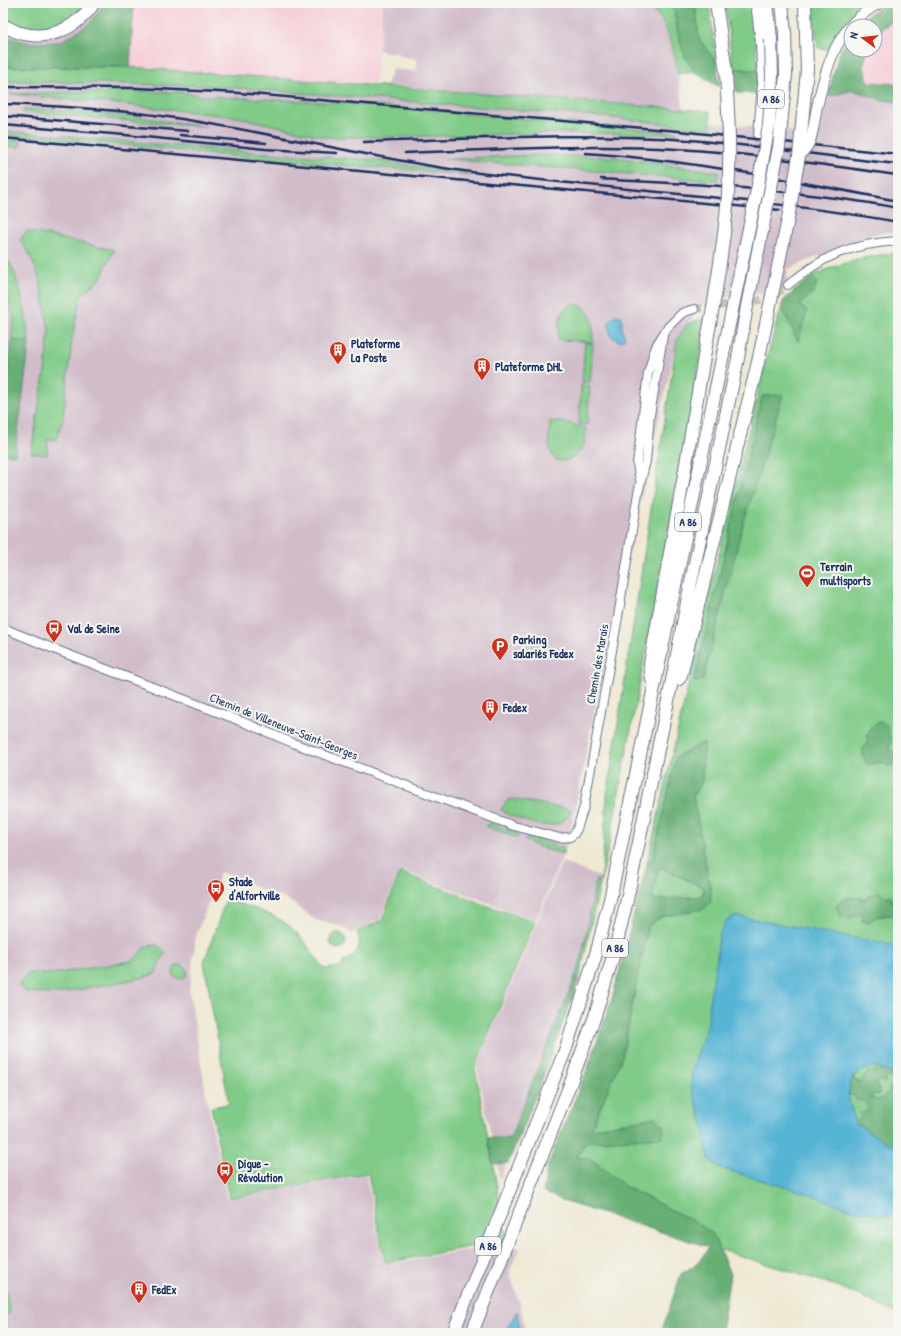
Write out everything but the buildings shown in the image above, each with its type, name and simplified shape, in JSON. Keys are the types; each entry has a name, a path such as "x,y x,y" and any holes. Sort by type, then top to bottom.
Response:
{"highway":[{"path":"3,25 16,32 34,35 54,34 71,26 87,12 94,3"},
{"path":"654,689 650,664 705,351 724,236 728,193 729,154 726,72 716,3"},
{"path":"757,3 762,42 764,84 760,136 763,160"},
{"name":"A 86","path":"453,1333 566,1048 597,951 611,895 763,160 771,111 772,77 771,39 767,3"},
{"name":"A 86","path":"472,1333 527,1195 595,1016 615,950 670,691 690,587 738,358 779,147 786,74 785,33 782,3"},
{"path":"670,691 681,675 758,362 788,219 800,156 807,70 805,3"}],"main road":[{"path":"800,156 810,143 821,92 833,52 842,35 854,20 868,9 880,3"}],"street":[{"path":"788,286 806,270 838,252 878,242 898,241"},
{"name":"Chemin des Marais","path":"560,838 570,837 574,834 577,830 584,807 618,618 640,481 646,462 650,415 663,336 667,328 675,320 682,314 694,308"},
{"name":"Chemin de Villeneuve-Saint-Georges","path":"3,628 293,743 497,820 524,829 560,838"}],"shaded area":[{"path":"3,3 134,3 129,84 211,86 355,83 819,134 828,97 866,86 898,90 898,233 888,232 869,235 788,269 786,291 709,298 687,324 677,340 603,668 568,843 536,920 400,870 380,919 352,933 342,927 315,920 288,900 220,872 196,936 189,990 208,1106 227,1199 366,1175 384,1265 509,1243 520,1249 509,1272 520,1304 526,1333 3,1333"},
{"path":"134,3 383,3 375,83 336,82 211,86 129,84"},
{"path":"383,3 645,3 655,11 665,28 675,57 684,111 387,85 392,69 416,71 417,59 399,56 397,53 379,51"},
{"path":"898,17 898,90 866,86 863,66 866,58 883,58 883,28"},
{"path":"562,862 602,878 578,979 500,1179 477,1067"}],"green space":[{"path":"3,3 86,3 70,19 50,29 29,27 12,22 3,14"},
{"path":"104,3 134,3 130,67 3,67 3,34 7,37 29,43 60,42 89,24"},
{"path":"645,3 673,3 677,27 685,55 695,72 678,74 668,33 655,11"},
{"path":"673,3 695,3 699,39 717,63 719,87 697,74 690,65 682,49"},
{"path":"695,3 709,3 717,63 699,39"},
{"path":"725,3 753,3 758,71 733,68"},
{"path":"813,3 866,3 850,18 843,18 843,24 828,50 818,48 813,15"},
{"path":"891,3 898,3 898,17 883,28 883,18 864,18 881,7"},
{"path":"843,47 843,58 866,58 863,66 869,82 898,84 898,102 882,100 853,90 828,97 838,56"},
{"path":"3,67 130,67 710,111 711,129 604,117 211,86 3,81"},
{"path":"733,68 758,71 758,94 737,93"},
{"path":"119,91 183,92 202,96 344,103 676,132 678,134 566,133 325,137 237,117 10,94"},
{"path":"24,109 140,117 206,127 23,112"},
{"path":"3,131 250,152 374,160 472,175 230,156 136,146 3,135"},
{"path":"3,140 21,141 20,147 3,146"},
{"path":"538,155 616,157 719,172 717,181 445,159"},
{"path":"27,231 114,250 100,279 81,295 72,339 63,419 56,440 48,439 47,455 31,453 46,364 49,330 40,281 31,257 20,240"},
{"path":"3,251 18,283 26,317 29,341 11,340 14,319 3,283"},
{"path":"898,253 898,1314 840,1287 566,1202 557,1189 602,1059 652,863 648,860 709,595 765,365 783,301 812,276 830,268 857,259"},
{"path":"812,276 817,283 813,293 799,305 807,311 798,342 782,308 783,301"},
{"path":"576,304 582,306 589,314 593,330 593,342 558,340 559,323 563,312 570,305"},
{"path":"707,317 682,461 610,840 601,880 607,795 677,340 687,324"},
{"path":"11,340 29,341 15,455 3,454 3,411"},
{"path":"585,342 593,344 590,382 582,382"},
{"path":"581,385 590,386 587,425 579,424"},
{"path":"783,395 742,528 703,680 694,682 762,396"},
{"path":"550,421 574,424 586,428 586,438 582,448 570,459 560,461 552,455 549,443"},
{"path":"880,722 887,725 891,744 889,750 898,754 898,764 888,766 882,762 868,765 864,759 862,752 864,746 869,741 867,737 869,732 875,724"},
{"path":"704,742 702,782 693,796 711,891 711,902 704,909 661,917 648,926 622,1057 591,1129 656,1117 659,1120 659,1123 664,1124 664,1132 662,1137 586,1142 577,1157 590,1158 626,1187 699,1224 713,1234 730,1274 721,1333 661,1333 681,1274 698,1263 709,1247 566,1202 543,1192 547,1167 588,1067 612,999 648,860 652,862 676,757","holes":["659,867 704,888 702,896 652,900"]},
{"path":"512,799 569,809 571,812 565,820 557,824 540,825 530,823 504,813 505,812 501,810 507,801"},
{"path":"492,823 516,833 517,838 485,826"},
{"path":"530,837 562,848 564,851 563,853 556,853 554,850 553,852 525,841"},
{"path":"400,872 491,907 535,921 475,1068 507,1240 385,1263 368,1173 229,1198 211,1107 229,1104 204,962 226,899 263,912 289,925 300,936 325,969 343,966 343,961 352,957 359,946 359,937 357,932 382,920"},
{"path":"596,880 601,881 579,979 575,977 581,961"},
{"path":"879,891 883,896 891,896 892,903 898,903 898,914 876,917 868,923 862,921 862,913 850,918 841,917 837,909 837,905 840,902 847,898 866,900 867,897"},
{"path":"338,933 344,935 346,941 344,947 338,949 332,947 330,941 332,935"},
{"path":"157,945 166,953 158,965 156,973 147,977 146,975 146,977 56,994 25,992 19,983 28,973 53,974 131,961 135,959 146,946"},
{"path":"177,965 183,965 187,969 187,975 183,979 177,979 173,975 173,969"},
{"path":"575,977 579,979 571,1002 536,1095 508,1163 493,1164 488,1138 510,1138"},
{"path":"877,1067 898,1076 898,1109 896,1111 898,1112 898,1146 889,1144 855,1123 861,1117 860,1112 866,1111 868,1105 864,1101 856,1100 855,1096 848,1095 852,1077 855,1075 854,1080 861,1082 867,1073 874,1072","holes":["886,1076 895,1082 882,1098 879,1100 871,1098 872,1095 879,1094 876,1083 878,1080 885,1083"]},
{"path":"3,1275 10,1313 4,1315 7,1333 3,1333"}],"water":[{"path":"615,315 622,316 622,329 625,337 622,341 618,341 611,336 609,324"},
{"path":"736,916 898,946 898,1076 875,1067 863,1070 852,1077 848,1095 855,1123 889,1144 898,1146 898,1216 895,1217 849,1209 809,1194 720,1168 710,1160 706,1148 705,1130 691,1086 692,1070 708,1023 719,935 726,921"},
{"path":"517,1311 521,1333 505,1333 505,1331"}],"tunnel":[{"path":"694,309 762,300 772,297 788,285"}],"railway":[{"path":"3,87 137,88 239,93 678,131 898,154"},
{"path":"3,104 89,108 132,112 245,130 386,158 456,170 567,183 733,199 843,213 898,222"},
{"path":"3,116 188,131"},
{"path":"3,125 265,149 337,153"},
{"path":"180,135 266,143"},
{"path":"364,142 566,136 648,138 740,145 898,164"},
{"path":"3,138 780,210"},
{"path":"405,153 574,147 676,149 760,156 898,175"},
{"path":"585,153 624,156 703,166 898,201"},
{"path":"601,179 764,190 898,208"}],"place":[{"name":"Plateforme La Poste","path":"338,365"},
{"name":"Plateforme DHL","path":"482,381"},
{"name":"Terrain multisports","path":"807,588"},
{"name":"Val de Seine","path":"54,643"},
{"name":"Parking salariés Fedex","path":"500,661"},
{"name":"Fedex","path":"490,722"},
{"name":"Stade d'Alfortville","path":"216,903"},
{"name":"Digue - Révolution","path":"225,1185"},
{"name":"FedEx","path":"139,1304"}]}
